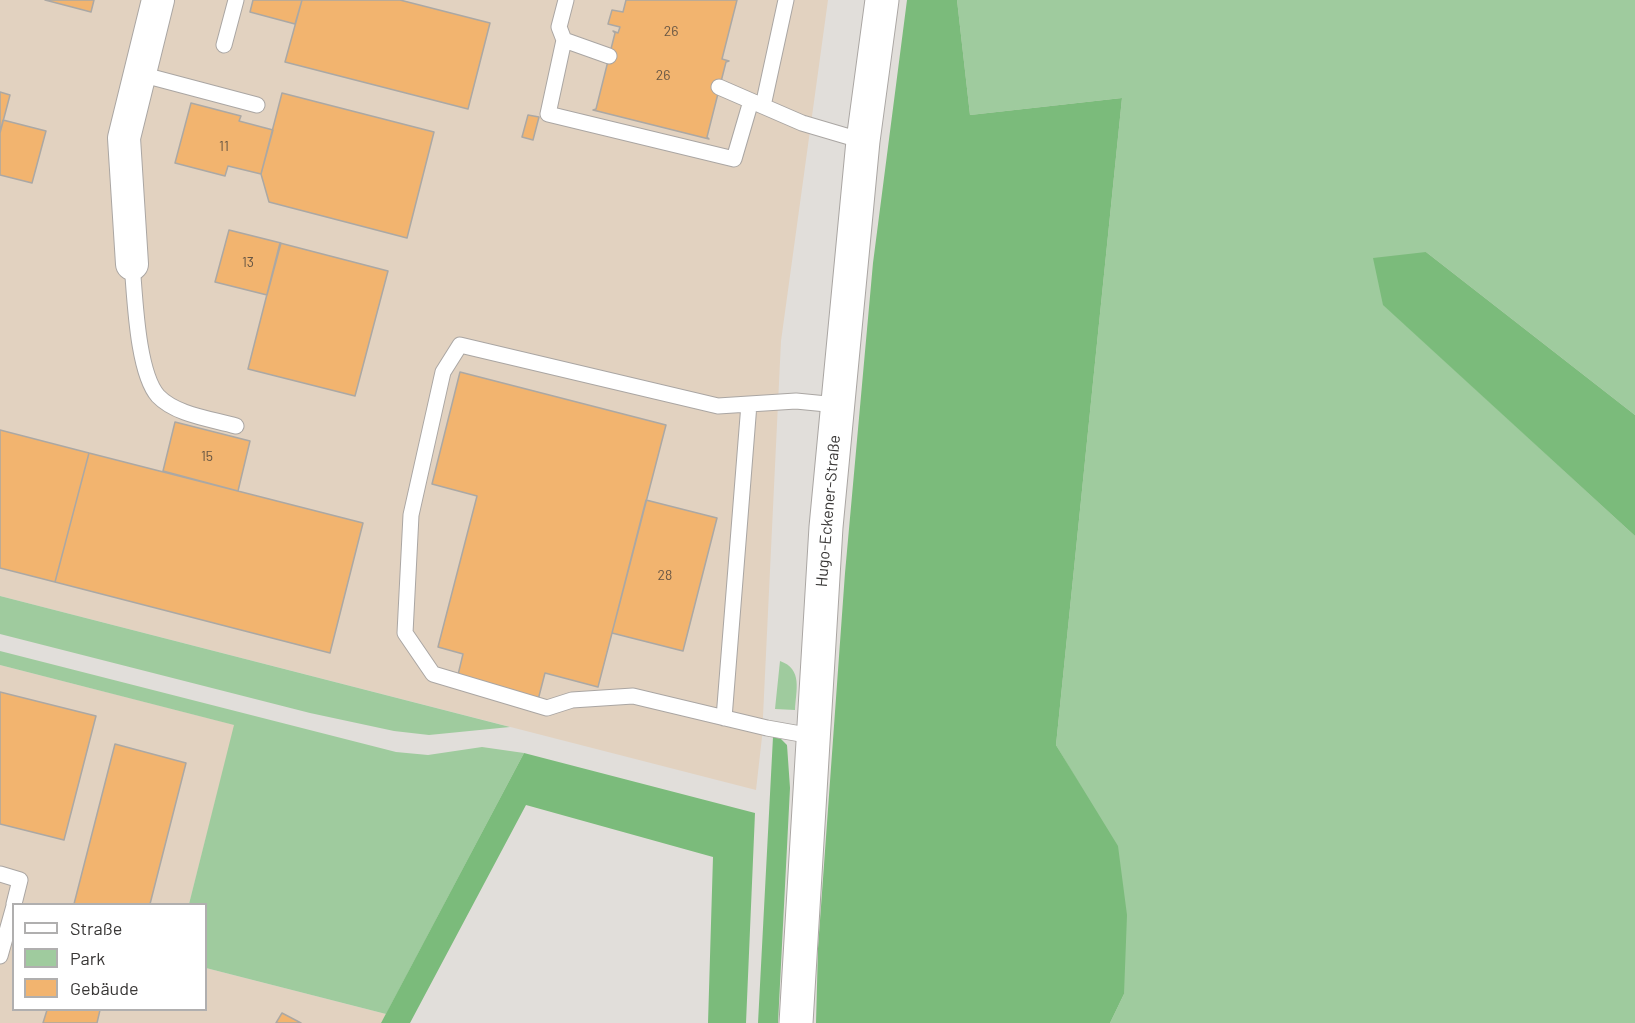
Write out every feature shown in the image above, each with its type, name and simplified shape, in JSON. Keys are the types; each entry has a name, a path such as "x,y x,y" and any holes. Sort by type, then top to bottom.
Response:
{"main road":[{"name":"Hugo-Eckener-Straße","path":"796,1023 812,736 837,405 863,141 882,0"}],"street":[{"path":"132,264 124,138 158,0"}],"lane":[{"path":"224,45 236,0"},
{"path":"566,0 559,27 564,40 548,114 734,159 757,104 786,0"},
{"path":"564,40 609,56"},
{"path":"140,74 257,105"},
{"path":"719,87 824,131 863,141"},
{"path":"132,264 137,324 146,370 158,395 177,408 236,426"},
{"path":"812,736 633,696 572,700 547,708 433,674 405,633 411,515 443,372 460,345 718,406 796,401 837,405"},
{"path":"724,718 749,404"},
{"path":"0,874 20,880 14,903"},
{"path":"0,956 12,912"}],"shaded area":[{"path":"0,0 828,0 781,341 762,737 756,790 0,596"},
{"path":"0,665 235,725 189,903 12,903 12,1011 207,1011 207,968 386,1014 381,1023 0,1023"}],"green space":[{"path":"907,0 957,0 970,115 1122,98 1056,745 1118,846 1127,915 1124,994 1110,1023 816,1023 818,948 845,573 873,263"},
{"path":"957,0 1635,0 1635,415 1426,252 1384,305 1635,536 1635,1023 1110,1023 1124,994 1081,787 1056,745 1122,98 970,115"},
{"path":"1426,252 1635,415 1635,536 1383,305 1373,258"},
{"path":"0,596 510,727 429,735 394,731 310,713 0,634"},
{"path":"0,651 396,752 428,755 482,747 524,753 386,1014 207,968 207,903 189,903 234,725 0,665"},
{"path":"780,661 792,669 795,675 797,688 795,710 775,709"},
{"path":"773,737 781,739 787,745 790,788 778,1023 758,1023"},
{"path":"524,753 755,813 746,1023 708,1023 713,857 526,805 410,1023 381,1023"}],"building":[{"path":"45,0 94,0 91,12"},
{"path":"253,0 302,0 295,24 250,12"},
{"path":"302,0 400,0 490,23 468,109 285,62"},
{"path":"626,0 737,0 722,59 729,61 726,62 707,137 709,139 593,110 596,109 615,33 613,31 618,33 620,27 608,24 612,10 623,12"},
{"path":"0,92 10,95 0,133"},
{"path":"282,93 434,132 407,238 269,202 261,174"},
{"path":"191,103 241,116 239,121 273,130 261,174 228,166 225,176 175,163"},
{"path":"528,115 539,117 533,140 522,137"},
{"path":"3,120 46,131 32,183 0,175 0,133"},
{"path":"229,230 281,243 267,295 215,282"},
{"path":"280,243 388,271 355,396 248,369"},
{"path":"460,372 666,425 598,687 545,673 538,700 457,679 463,654 438,647 477,496 432,484"},
{"path":"175,422 250,441 238,491 163,471"},
{"path":"0,430 89,453 55,582 0,568"},
{"path":"89,453 363,523 330,653 55,582"},
{"path":"646,500 717,518 683,651 612,633"},
{"path":"0,692 96,716 64,840 0,824"},
{"path":"115,744 186,763 150,903 74,903"},
{"path":"47,1011 100,1011 97,1023 43,1023"},
{"path":"282,1013 301,1023 276,1023"}]}
